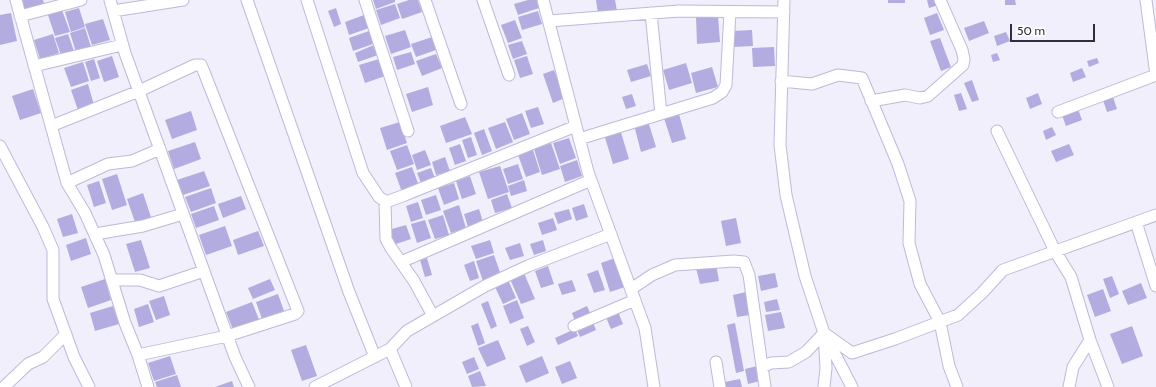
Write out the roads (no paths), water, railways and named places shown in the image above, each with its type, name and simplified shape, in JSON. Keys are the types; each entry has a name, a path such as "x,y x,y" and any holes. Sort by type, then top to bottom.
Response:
{"street":[{"path":"16,0 67,183 85,213 104,255 125,323 138,355 148,387"},
{"path":"20,16 81,0"},
{"path":"183,0 111,5 122,45 227,336 249,387"},
{"path":"247,0 346,284 375,357"},
{"path":"307,0 363,173 379,197 386,202 576,126"},
{"path":"365,0 408,131"},
{"path":"424,0 461,104"},
{"path":"482,0 510,75"},
{"path":"543,0 591,180 645,328 654,387"},
{"path":"784,0 780,145 786,196 805,276 824,332 852,387"},
{"path":"871,100 905,95 920,98 928,96 963,66 964,59 962,50 940,0"},
{"path":"1058,112 1156,75 1146,0"},
{"path":"548,21 679,11 784,12"},
{"path":"579,139 713,98 722,92 726,85 730,12"},
{"path":"651,13 661,114"},
{"path":"34,66 122,45"},
{"path":"51,126 139,92 195,65 201,65 298,311 295,314 227,336 138,355"},
{"path":"781,81 812,84 838,76 862,78 898,164 910,201 909,243 920,284 940,322 949,366 958,387"},
{"path":"997,131 1055,251 1071,278 1090,340 1108,387"},
{"path":"0,146 43,227 53,250 53,299 74,357 89,387"},
{"path":"67,183 108,164 132,161 160,150"},
{"path":"401,262 591,180"},
{"path":"385,201 386,239 414,281 433,316"},
{"path":"95,234 144,226 183,214"},
{"path":"824,332 852,353 896,339 958,315 982,293 1003,270 1156,215"},
{"path":"1136,222 1156,286"},
{"path":"315,387 390,349 407,331 485,286 528,266 611,234"},
{"path":"631,289 652,275 675,265 734,261 744,262 749,275 765,387"},
{"path":"112,280 140,280 158,286 204,271"},
{"path":"574,326 635,300"},
{"path":"762,367 771,363 789,362 806,352 824,332"},
{"path":"824,332 826,368 824,387"},
{"path":"4,387 28,364 43,356 66,334"},
{"path":"1068,387 1073,367 1090,340"},
{"path":"390,349 406,387"},
{"path":"716,362 720,387"}]}
